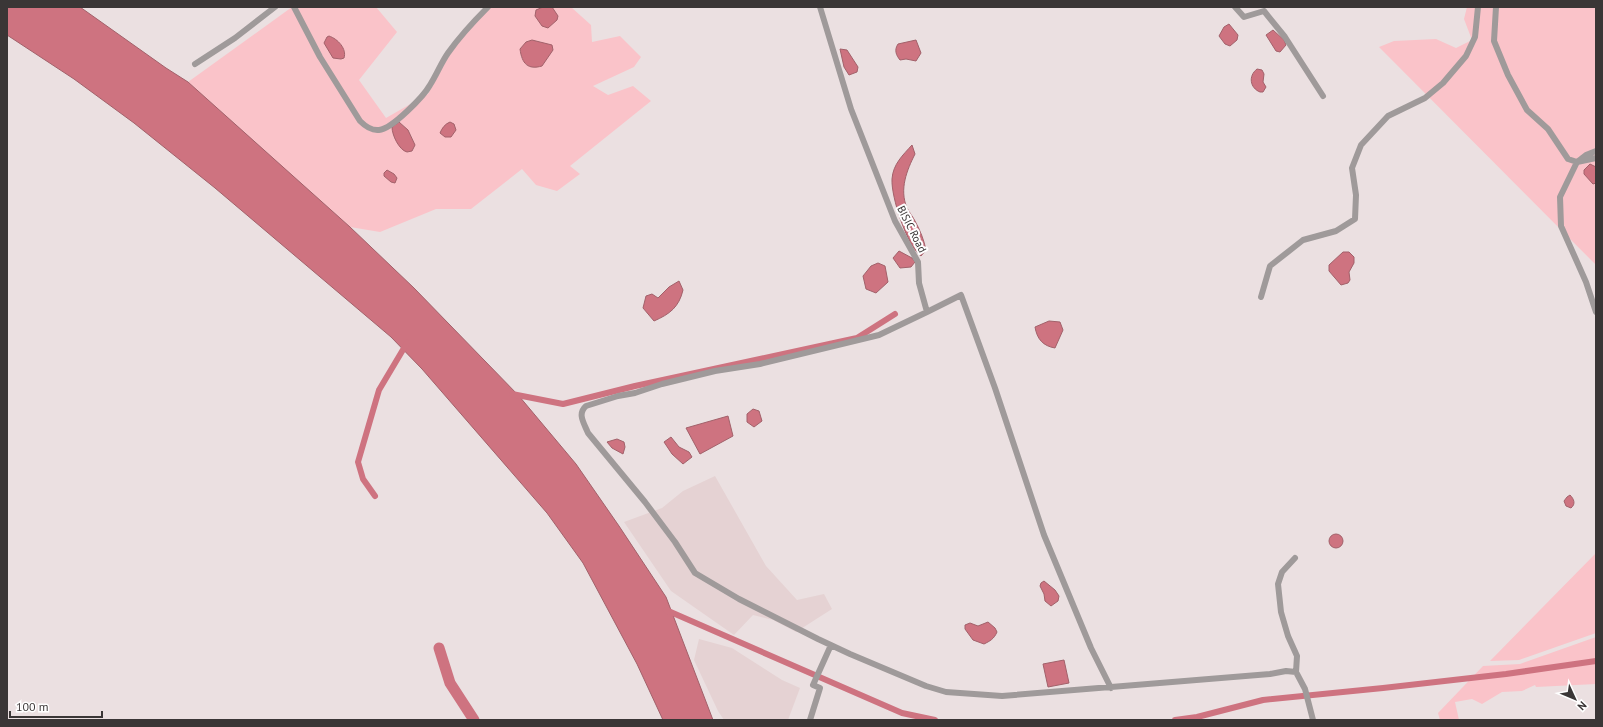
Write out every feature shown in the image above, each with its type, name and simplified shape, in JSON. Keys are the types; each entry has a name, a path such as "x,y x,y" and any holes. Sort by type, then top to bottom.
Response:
{"street":[{"path":"195,64 235,38 275,7"},
{"path":"294,7 320,57 360,121 367,127 378,130 387,128 400,118 430,86 448,53 466,30 488,7"},
{"name":"BISIC Road","path":"820,7 851,109 895,221 918,262 919,282 927,312"},
{"path":"1235,7 1244,17 1264,11 1285,37 1323,96"},
{"path":"1261,298 1270,266 1303,240 1336,231 1355,219 1356,195 1352,168 1361,145 1388,116 1425,98 1444,83 1466,56 1475,37 1478,7"},
{"path":"1496,7 1494,41 1508,75 1528,110 1548,129 1568,159 1577,162 1596,158"},
{"path":"1596,151 1586,155 1577,162 1560,197 1561,226 1586,282 1596,312"},
{"path":"1111,688 1091,648 1044,535 1002,409 961,295 917,318 879,335 760,364 715,371 662,384 586,406 582,410 581,414 588,433 645,502 695,572 739,599 831,645 892,672 946,692 1002,696 1111,688 1163,681 1270,674 1286,671 1296,672"},
{"path":"1295,558 1282,572 1278,584 1281,612 1288,636 1297,656 1296,672 1306,689 1313,720"},
{"path":"810,720 820,688 813,686 831,645"}],"shaded area":[{"path":"7,7 80,7 188,82 350,227 414,288 519,396 576,464 619,526 666,597 713,720 663,720 637,664 583,563 547,513 422,369 391,337 215,188 134,123 74,79 7,35"},
{"path":"292,7 376,7 397,32 359,80 386,118 428,94 456,43 490,7 543,7 536,10 553,9 552,7 571,7 591,25 592,42 620,36 641,57 634,67 593,86 608,95 633,86 651,101 570,166 580,174 557,191 536,185 522,169 471,209 436,209 380,232 350,227 188,82","holes":["532,40 542,42 534,68 527,65 521,57 526,42","399,122 408,130 412,137 414,144 412,151 407,152"]},
{"path":"543,7 552,7 558,16 557,20 548,28 542,26 535,16 536,10"},
{"path":"1467,7 1596,7 1596,265 1379,47 1394,41 1436,39 1456,48 1472,40 1464,19"},
{"path":"1229,24 1238,35 1237,40 1230,46 1225,44 1219,36 1224,27"},
{"path":"1273,30 1284,40 1286,45 1280,52 1276,51 1266,35"},
{"path":"329,36 336,39 341,45 345,55 344,58 333,58 324,43"},
{"path":"532,40 552,45 553,50 542,66 533,67 526,65 522,59 520,49 526,42"},
{"path":"916,40 921,53 916,61 906,59 900,60 896,52 898,44"},
{"path":"840,49 847,50 858,67 857,72 849,75 844,67"},
{"path":"1257,69 1262,70 1264,74 1263,82 1266,87 1263,92 1260,92 1254,88 1251,82 1252,75"},
{"path":"399,122 408,130 415,145 412,151 404,151 395,138 392,127"},
{"path":"450,122 454,124 456,130 451,137 445,137 440,133 444,126"},
{"path":"912,145 915,154 905,180 904,194 907,208 922,235 926,250 921,256 910,242 905,232 897,209 892,187 894,169 905,152"},
{"path":"1590,164 1596,167 1596,183 1593,184 1584,174 1584,170"},
{"path":"387,170 394,174 397,178 395,183 391,182 384,176 384,173"},
{"path":"899,251 912,258 915,262 911,267 900,268 893,258"},
{"path":"1343,252 1349,252 1354,257 1354,263 1349,272 1350,280 1348,283 1341,285 1329,271 1329,265"},
{"path":"878,263 885,266 888,282 876,293 866,289 863,276 871,266"},
{"path":"679,281 683,290 679,301 669,313 654,321 643,308 646,296 652,294 658,298 669,287"},
{"path":"1049,321 1060,322 1063,330 1055,348 1047,346 1041,341 1035,327"},
{"path":"753,409 759,411 762,421 754,427 747,422 747,414"},
{"path":"728,416 733,436 700,454 686,428"},
{"path":"671,437 679,447 689,452 692,457 683,464 672,454 664,442"},
{"path":"617,439 624,442 625,447 623,454 612,448 607,442"},
{"path":"715,476 766,566 797,600 824,594 832,609 796,632 773,620 753,615 734,635 671,591 624,522 662,508 683,491"},
{"path":"1570,495 1574,502 1574,505 1571,508 1566,506 1564,501"},
{"path":"1333,534 1339,534 1343,538 1343,544 1339,548 1333,548 1329,544 1329,538"},
{"path":"1596,553 1596,633 1519,660 1490,661"},
{"path":"1044,581 1055,590 1059,596 1058,601 1051,606 1045,601 1044,594 1040,586"},
{"path":"988,622 997,632 992,640 984,644 973,640 965,629 965,625 970,623 978,626"},
{"path":"1596,637 1596,684 1536,687 1535,685 1522,691 1502,692 1482,704 1472,699 1455,702 1459,720 1440,720 1438,713 1483,666 1520,664"},
{"path":"699,639 732,648 782,680 800,688 788,720 724,720 718,711 694,660"},
{"path":"1064,660 1069,683 1048,687 1043,664"}],"waterway":[{"path":"512,394 563,404 635,386 857,338 895,314"},
{"path":"375,496 363,479 358,462 379,390 407,343"},
{"path":"666,610 902,713 935,720"},
{"path":"439,648 450,683 474,720"},
{"path":"1175,720 1197,717 1263,700 1506,674 1596,661"}]}
